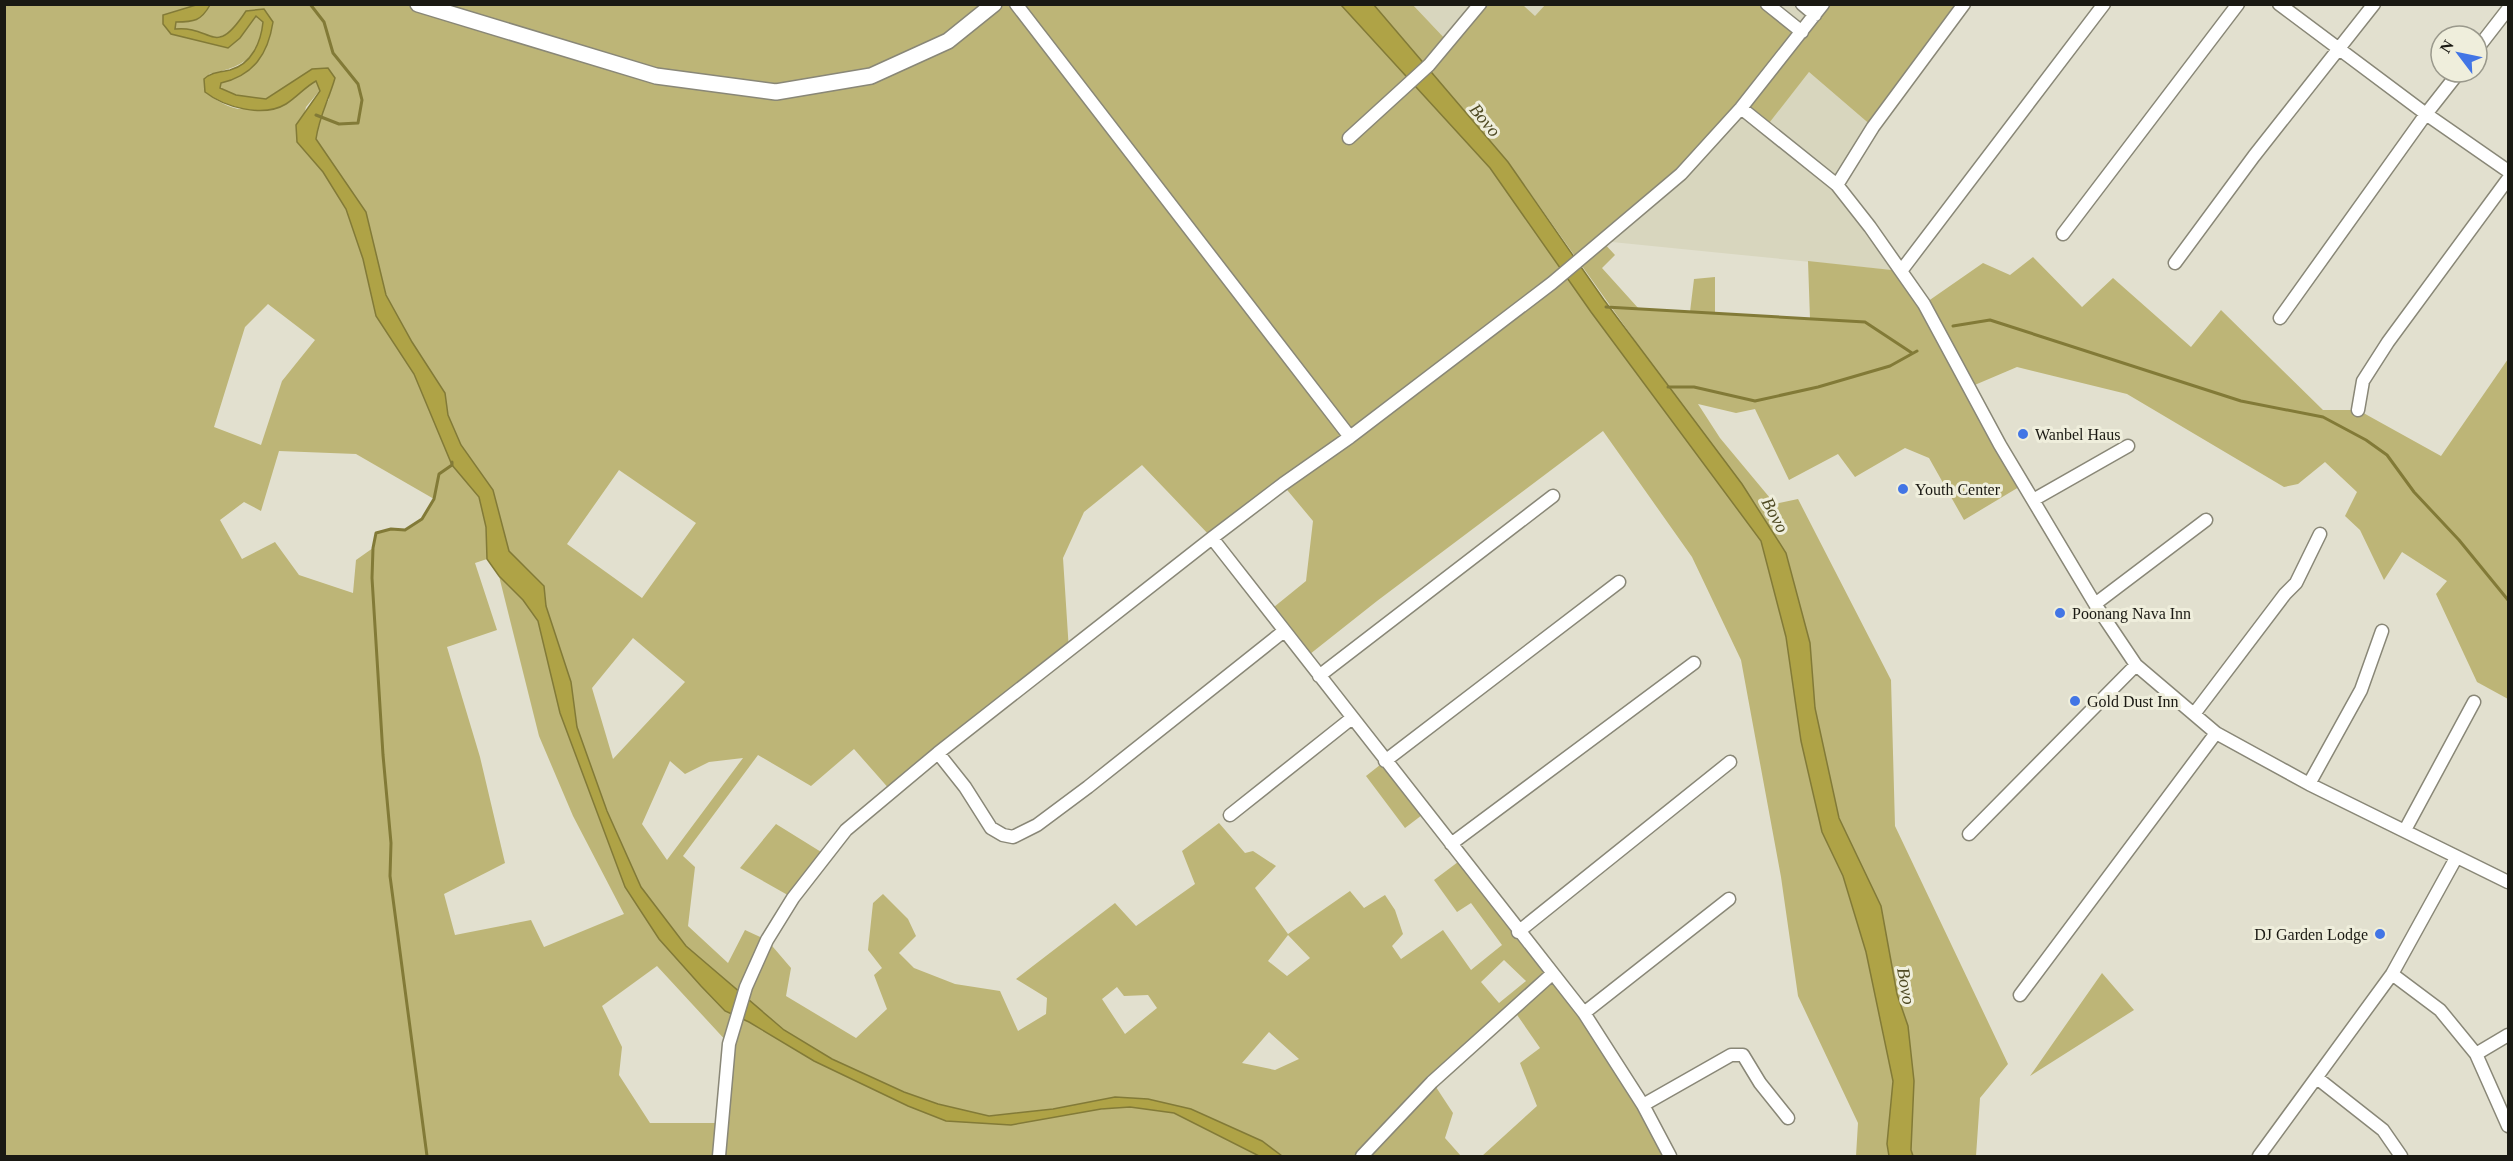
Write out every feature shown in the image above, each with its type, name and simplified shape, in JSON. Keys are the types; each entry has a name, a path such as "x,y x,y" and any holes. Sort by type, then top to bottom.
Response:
{"main road":[{"path":"418,4 657,76 776,92 871,76 948,41 994,4"}],"street":[{"path":"1016,4 1350,438"},
{"path":"1349,138 1429,64 1480,4"},
{"path":"1767,4 1802,32"},
{"path":"1802,4 1815,15"},
{"path":"719,1156 724,1090 734,1024 746,987 767,940 793,898 846,830 938,753 1212,538 1283,484 1350,438 1552,283 1681,174 1741,108 1823,4"},
{"path":"1836,185 1873,127 1964,4"},
{"path":"1901,271 2104,4"},
{"path":"2063,234 2238,4"},
{"path":"2279,4 2426,114 2508,171"},
{"path":"2175,263 2254,156 2374,4"},
{"path":"2489,34 2508,9"},
{"path":"2280,318 2450,84"},
{"path":"1741,108 1836,185 1901,271 1924,304 2000,445 2095,604 2136,665 2216,733 2309,784 2405,830 2456,858 2507,878"},
{"path":"2358,410 2363,381 2388,342 2508,179"},
{"path":"2033,500 2128,446"},
{"path":"1319,676 1553,495"},
{"path":"2095,604 2206,520"},
{"path":"2194,714 2285,594 2296,583 2320,534"},
{"path":"1212,538 1518,932 1584,1013 1643,1105 1671,1156"},
{"path":"1385,761 1619,582"},
{"path":"938,753 965,787 991,828 1003,836 1013,837 1037,825 1088,787 1284,631"},
{"path":"2309,784 2361,690 2382,631"},
{"path":"1451,844 1694,663"},
{"path":"1969,834 2136,665"},
{"path":"2405,830 2474,702"},
{"path":"1230,815 1352,718"},
{"path":"2020,995 2216,733"},
{"path":"1518,932 1730,762"},
{"path":"2259,1156 2392,974 2456,858"},
{"path":"1584,1013 1730,899"},
{"path":"1362,1156 1432,1082 1552,974"},
{"path":"2392,974 2440,1010 2476,1054 2508,1126"},
{"path":"2476,1054 2508,1035"},
{"path":"1643,1105 1731,1055 1743,1056 1760,1083 1788,1118"},
{"path":"2317,1078 2383,1130 2401,1156"}],"shaded area":[{"path":"210,4 1341,5 1490,168 1591,312 1761,541 1786,637 1801,741 1822,832 1843,876 1866,952 1893,1081 1887,1143 1889,1156 1856,1156 1858,1123 1798,996 1781,877 1741,660 1692,557 1603,431 1305,658 1269,611 1306,581 1313,521 1283,485 1212,538 1142,465 1084,512 1063,558 1069,651 891,791 854,749 811,786 758,755 683,856 695,867 688,926 728,963 745,930 767,940 791,968 786,996 856,1038 887,1009 874,975 882,968 868,950 873,903 883,894 908,919 916,936 899,953 914,968 955,984 1000,991 1018,1031 1046,1014 1047,998 1016,979 1115,903 1136,926 1195,884 1182,851 1219,823 1245,853 1253,851 1276,866 1255,888 1288,934 1350,891 1364,908 1385,895 1395,910 1403,934 1392,946 1401,959 1443,930 1471,970 1502,945 1471,903 1457,912 1434,880 1462,859 1584,1013 1670,1156 1482,1156 1537,1106 1520,1063 1540,1048 1513,1009 1432,1081 1453,1113 1445,1138 1461,1156 1282,1156 1262,1141 1191,1109 1148,1099 1115,1097 1053,1109 989,1116 938,1104 904,1092 832,1059 784,1030 686,946 641,887 607,811 577,727 571,682 546,606 544,586 509,551 493,490 461,445 448,415 445,393 412,342 386,295 366,212 316,139 320,116 329,99 312,69 266,99 236,96 219,88 221,83 242,75 258,62 267,44 273,22 246,11 237,24 222,36 215,37 187,30 175,30 176,22 188,22 200,17","holes":["619,470 696,523 642,598 567,544","633,638 685,682 613,759 592,688","743,758 667,860 642,824 670,761 685,774 709,762","1288,935 1310,958 1287,976 1268,961","1504,960 1526,981 1499,1003 1481,982","1117,987 1124,996 1148,995 1157,1008 1125,1034 1102,999","1269,1032 1299,1059 1275,1070 1242,1063"]},
{"path":"4,5 196,5 163,15 172,34 228,48 240,38 256,16 263,22 258,44 253,52 240,64 209,74 205,92 229,106 244,109 281,97 316,81 320,90 306,107 297,142 323,172 346,209 363,259 376,316 414,374 452,465 479,497 486,527 487,559 475,563 497,630 447,647 480,757 505,863 444,894 455,935 531,920 544,947 624,914 573,816 539,736 499,576 523,600 538,621 560,713 625,887 659,939 725,1011 749,1022 814,1061 908,1106 946,1121 1130,1107 1174,1113 1259,1156 5,1156","holes":["268,304 315,340 282,381 261,445 214,427 245,327","279,451 356,454 434,499 422,519 405,530 391,529 376,533 373,548 356,560 353,593 299,575 275,542 242,559 220,520 244,502 261,511","657,966 729,1044 721,1123 650,1123 619,1075 622,1047 602,1006"]},
{"path":"196,5 210,5 196,20 176,22 175,29 188,29 219,37 227,34 246,11 264,9 273,22 267,44 258,62 242,75 221,83 220,88 236,95 266,99 312,69 328,68 335,78 316,139 366,212 386,295 412,342 445,393 448,415 461,445 493,490 509,551 544,586 546,606 571,682 577,727 607,811 641,887 686,946 784,1030 832,1059 904,1092 938,1104 989,1116 1053,1109 1115,1097 1148,1099 1191,1109 1262,1141 1282,1156 1259,1156 1174,1113 1130,1107 1101,1109 1011,1125 946,1121 908,1106 814,1061 749,1022 725,1011 701,986 659,939 625,887 560,713 538,621 487,559 486,527 479,497 452,465 414,374 376,316 363,259 346,209 323,172 297,142 296,125 320,91 316,81 286,104 266,110 233,106 205,92 204,79 238,67 250,57 260,37 263,22 256,16 240,38 228,48 171,34 163,24 163,15"},
{"path":"1341,5 1374,5 1508,162 1604,300 1742,484 1786,553 1810,643 1815,708 1839,818 1881,906 1897,994 1908,1026 1914,1081 1911,1150 1913,1156 1889,1156 1887,1144 1893,1081 1866,952 1843,876 1822,832 1801,741 1786,637 1761,541 1591,312 1490,168"},
{"path":"1374,5 1413,5 1448,42 1480,5 1523,5 1535,16 1545,5 1767,5 1802,32 1823,5 1964,5 1873,127 1809,72 1766,127 1742,108 1681,174 1602,241 1615,255 1602,268 1639,309 1690,312 1694,279 1715,277 1715,314 1810,319 1808,261 1901,271 1924,304 1983,263 2010,275 2033,257 2082,307 2113,278 2191,347 2221,310 2323,410 2358,410 2441,456 2508,359 2508,699 2477,682 2436,594 2447,581 2402,552 2384,580 2360,530 2345,516 2357,492 2325,462 2298,484 2284,487 2127,394 2017,367 1970,387 2024,484 1964,520 1929,458 1905,448 1855,477 1838,454 1789,480 1755,409 1736,413 1698,404 1720,438 1775,504 1798,499 1891,680 1895,826 2008,1064 1980,1098 1976,1156 1913,1156 1908,1026 1897,994 1881,906 1839,818 1815,708 1810,643 1786,553 1508,162"},
{"path":"1413,5 1480,5 1448,42"},
{"path":"1523,5 1545,5 1535,17"},
{"path":"1767,5 1823,5 1802,32"},
{"path":"1809,72 1873,127 1837,185 1901,271 1602,241 1741,108 1766,126"},
{"path":"1385,761 1426,812 1405,828 1366,776"},
{"path":"776,824 826,855 793,898 740,868"},
{"path":"2102,973 2134,1010 2030,1076"}],"waterway":[{"path":"310,4 324,22 333,53 358,84 362,100 358,123 339,124 316,115"},
{"path":"1606,307 1865,322 1912,353"},
{"path":"1953,326 1990,320 2241,401 2323,417 2366,440 2387,455 2414,492 2459,540 2508,600"},
{"path":"1668,387 1694,387 1755,401 1818,387 1890,366 1917,351"},
{"path":"427,1156 390,876 391,843 372,578 373,548 376,533 391,529 405,530 422,519 434,499 439,474 452,465 452,462"}],"place":[{"name":"Wanbel Haus","path":"2023,434"},
{"name":"Youth Center","path":"1903,489"},
{"name":"Poonang Nava Inn","path":"2060,613"},
{"name":"Gold Dust Inn","path":"2075,701"},
{"name":"DJ Garden Lodge","path":"2380,934"}],"water label":[{"name":"Bovo","path":"1485,120"},
{"name":"Bovo","path":"1775,515"},
{"name":"Bovo","path":"1906,986"}]}
